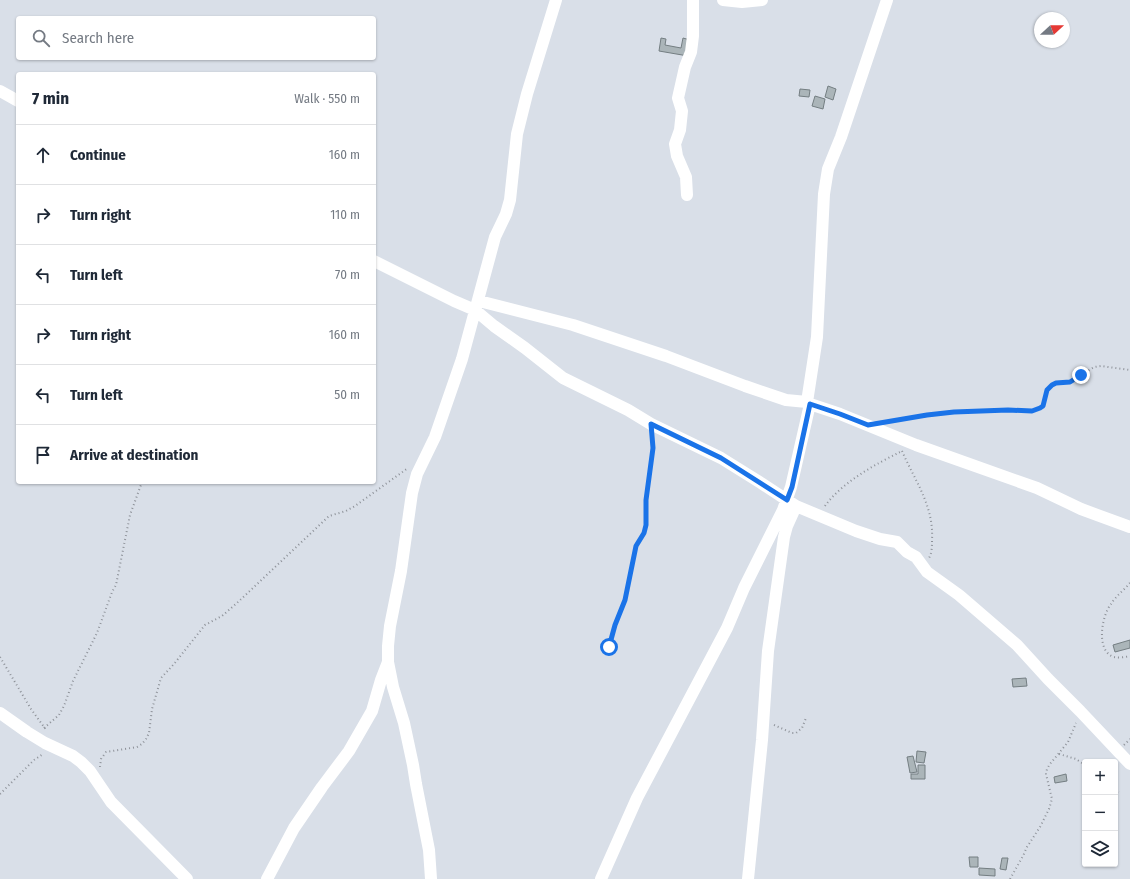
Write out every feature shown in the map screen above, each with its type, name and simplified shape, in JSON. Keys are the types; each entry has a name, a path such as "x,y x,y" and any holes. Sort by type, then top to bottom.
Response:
{"street":[{"path":"431,879 429,850 416,784 414,765 404,723 392,687 388,662 390,626 401,571 412,494 417,474 435,437 462,359 495,237 506,214 510,200 517,134 527,94 556,0"},
{"path":"686,195 686,176 677,156 675,144 680,130 682,111 678,98 685,67 691,52 693,36 693,0"},
{"path":"723,0 742,2 762,0"},
{"path":"748,879 764,721 768,650 784,538 808,403 817,337 824,194 828,169 841,137 887,0"},
{"path":"0,91 16,100"},
{"path":"376,262 454,301 573,325 666,356 786,400 808,403 868,425 901,445 1037,488 1081,509 1130,527"},
{"path":"477,305 494,326 563,378 628,410 651,424 721,458 791,503 816,516 831,520 868,536 897,542 907,552 916,557 926,572 959,595 978,613 1007,636 1130,764"},
{"path":"601,879 637,798 727,628 744,588 791,503"},
{"path":"267,879 294,828 349,751 372,711 388,662"},
{"path":"0,713 27,732 54,748 73,756 81,762 90,771 111,802 187,879"}],"path":[{"path":"868,425 947,413 1008,410 1032,411 1043,406 1047,390 1056,383 1070,382 1094,368 1101,366 1130,370"},
{"path":"609,647 615,625 625,600 636,546 644,533 646,525 646,500 653,448 651,424"},
{"path":"816,516 838,491 884,460 901,445 925,498 932,520 932,545 930,556 923,568"},
{"path":"97,782 103,754 108,751 137,747 146,739 149,733 152,709 161,678 205,625 222,616 237,603 329,516 346,511 355,506 397,475 424,458"},
{"path":"44,728 59,715 64,706 73,681 90,650 102,623 112,592 116,585 130,514 141,484"},
{"path":"1130,583 1110,604 1104,616 1101,636 1104,647 1114,657 1130,656"},
{"path":"0,657 31,709 49,734"},
{"path":"1010,879 1024,856 1026,847 1040,827 1049,809 1052,799 1046,774 1050,764 1068,742 1080,711"},
{"path":"764,721 794,734 800,731 806,718"},
{"path":"0,794 34,760 54,748"},
{"path":"1059,754 1076,759 1082,763"}],"building":[{"path":"661,38 666,39 665,45 681,48 683,38 690,40 688,56 659,51"},
{"path":"828,86 836,89 833,100 825,97"},
{"path":"800,89 810,90 809,97 799,96"},
{"path":"815,96 825,99 823,109 812,106"},
{"path":"1130,640 1130,648 1115,652 1113,645"},
{"path":"1026,678 1027,686 1013,687 1012,679"},
{"path":"917,751 926,752 924,763 916,762"},
{"path":"913,756 917,772 910,773 907,757"},
{"path":"918,765 925,765 925,779 911,779 911,774 918,774"},
{"path":"1066,774 1067,781 1055,783 1054,777"},
{"path":"969,857 978,857 978,867 970,867"},
{"path":"1002,858 1008,858 1006,870 1000,869"},
{"path":"979,868 995,869 995,876 979,875"}],"route":[{"path":"609,647 615,625 625,600 636,546 641,540 646,525 645,510 653,448 651,424 721,458 787,500 792,487 803,430 810,404 868,425 954,412 1008,410 1032,411 1043,406 1047,390 1052,385 1061,382 1070,382 1081,375"}]}
